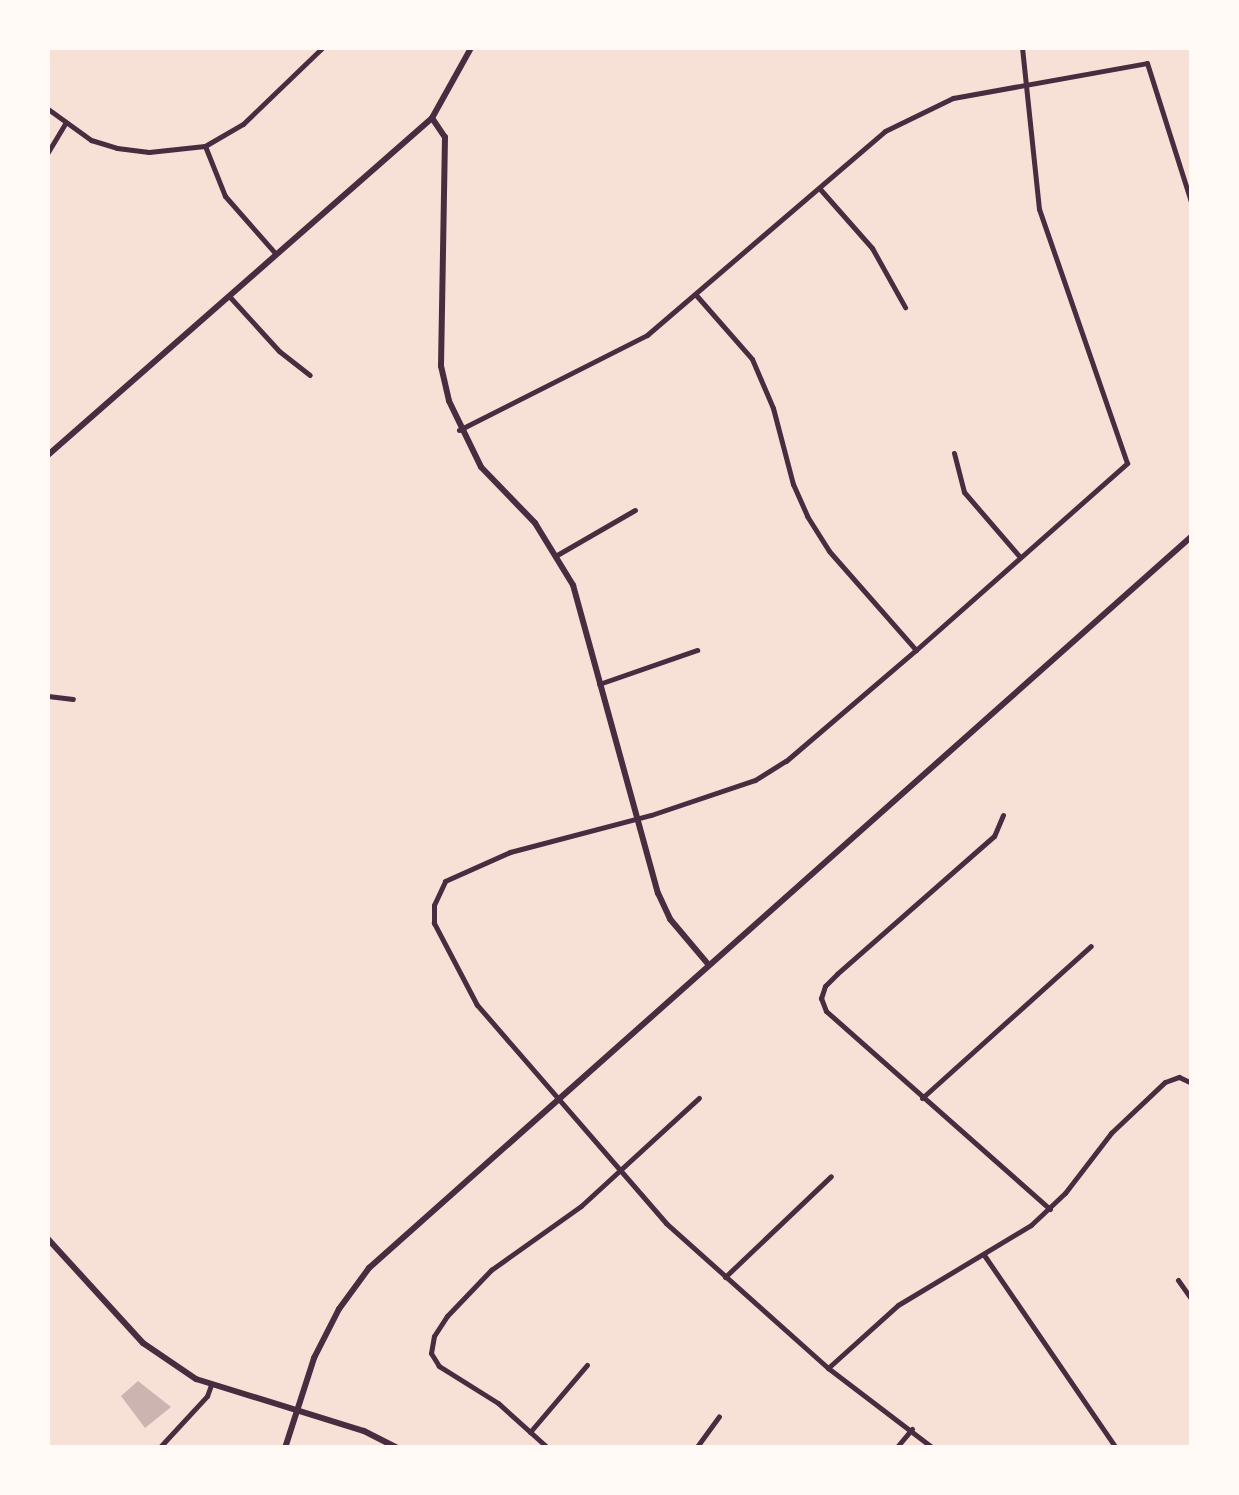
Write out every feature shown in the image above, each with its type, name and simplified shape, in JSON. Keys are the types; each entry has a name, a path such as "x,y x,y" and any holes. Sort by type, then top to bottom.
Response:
{"street":[{"path":"48,109 90,140 117,148 149,152 205,146 242,124 322,48"},
{"path":"48,455 432,118 471,48"},
{"path":"934,1448 828,1368 666,1223 477,1005 434,923 434,905 445,882 510,852 636,820 756,780 916,650 1127,462 1039,208 1022,48"},
{"path":"459,430 646,335 885,131 918,111 953,98 1147,63 1192,205"},
{"path":"432,118 445,136 442,366 459,430 481,466 535,523 572,585 636,820 670,919 708,964"},
{"path":"48,152 65,124"},
{"path":"205,146 224,196 277,255"},
{"path":"820,189 872,248 905,306"},
{"path":"696,295 752,358 773,408 793,484 807,516 829,551 916,650"},
{"path":"229,296 279,351 310,375"},
{"path":"954,453 964,492 1020,557"},
{"path":"556,555 635,510"},
{"path":"285,1448 314,1358 368,1268 1192,536"},
{"path":"599,684 697,650"},
{"path":"48,696 73,699"},
{"path":"1003,815 994,836 837,974 821,998 826,1011 1050,1209"},
{"path":"922,1098 1091,946"},
{"path":"828,1368 898,1305 984,1255 1050,1209 1110,1134 1165,1082 1180,1078 1192,1083"},
{"path":"548,1448 498,1403 440,1366 431,1352 446,1316 491,1270 550,1232 699,1098"},
{"path":"725,1277 831,1176"},
{"path":"48,1239 143,1343 211,1385 364,1431 397,1448"},
{"path":"984,1255 1116,1448"},
{"path":"1178,1280 1192,1300"},
{"path":"530,1432 586,1365"},
{"path":"159,1448 207,1396 211,1385"},
{"path":"696,1448 719,1416"},
{"path":"896,1448 912,1429"}],"building":[{"path":"138,1381 171,1407 145,1428 121,1396"}]}
